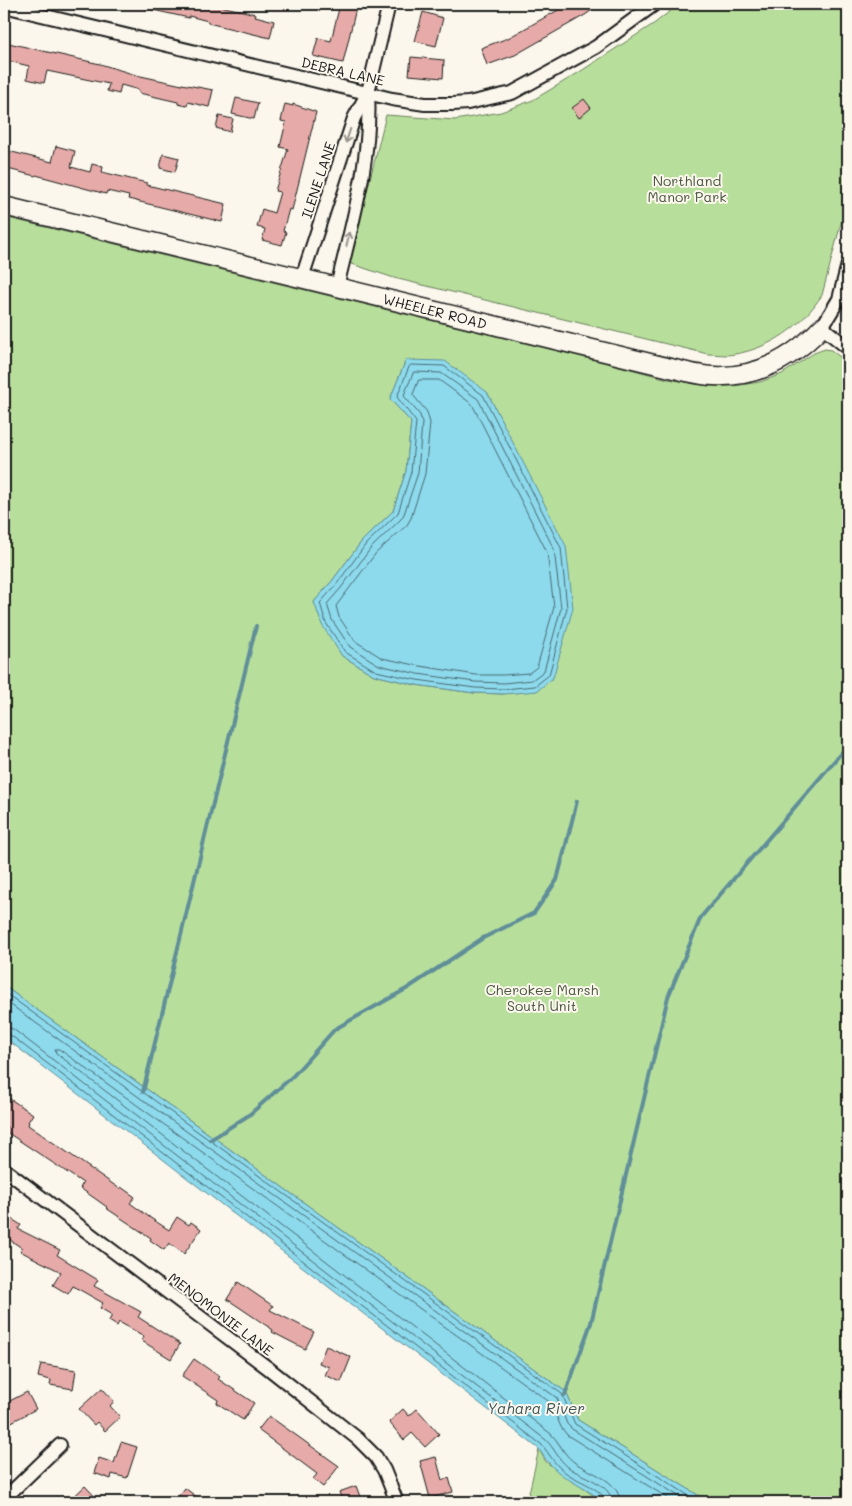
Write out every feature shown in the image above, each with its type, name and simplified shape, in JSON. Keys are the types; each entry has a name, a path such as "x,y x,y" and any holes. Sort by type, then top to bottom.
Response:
{"street":[{"name":"ILENE LANE","path":"337,287 364,163 368,126 368,92 389,4"},
{"name":"DEBRA LANE","path":"4,6 392,99 417,103 453,104 468,103 512,93 596,47 655,4"},
{"name":"ILENE LANE","path":"302,278 354,118 368,92"},
{"name":"WHEELER ROAD","path":"4,206 687,372 715,376 740,375 766,368 789,356 806,344 822,327"},
{"path":"848,264 839,300 822,327 848,348"},
{"name":"MENOMONIE LANE","path":"4,1169 268,1368 358,1439 376,1457 384,1470 397,1502"},
{"path":"4,1499 60,1445"}],"green space":[{"name":"Northland Manor Park","path":"679,4 848,4 848,197 822,295 795,326 761,347 729,355 708,354 394,278 349,263 386,115 455,120 501,112 533,100 655,23"},
{"name":"Cherokee Marsh South Unit","path":"4,217 668,379 709,386 734,386 760,382 782,374 814,353 825,349 831,350 848,363 848,1502 709,1502 578,1420 566,1392 4,986","holes":["406,360 487,392 523,464 504,694 474,693 416,685 374,675 342,656 314,602 362,541 393,511 406,471 411,422 390,399"]},
{"path":"539,1449 546,1462 603,1502 527,1502"}],"water":[{"path":"406,360 445,361 487,392 566,546 573,608 553,678 537,691 504,694 474,693 416,685 374,675 342,656 322,625 314,602 362,541 393,511 406,471 411,422 390,399"},
{"name":"Yahara River","path":"4,986 566,1392 578,1420 709,1502 603,1502 561,1474 539,1449 4,1037"}],"building":[{"path":"145,4 211,4 256,14 255,16 274,21 270,38 208,23 208,21 189,16 189,18 144,8"},
{"path":"340,4 357,4 343,63 313,56 318,38 331,41"},
{"path":"569,4 601,4 515,55 487,65 481,48 508,38"},
{"path":"423,12 443,18 436,46 415,41"},
{"path":"4,42 100,64 136,75 213,90 209,107 188,102 187,106 178,104 178,102 139,93 139,90 121,85 119,94 107,91 109,84 47,71 44,83 27,79 29,66 4,60"},
{"path":"411,57 444,60 443,78 409,75"},
{"path":"236,98 258,103 254,119 232,114"},
{"path":"584,99 591,108 579,118 572,108"},
{"path":"285,104 293,106 293,104 316,112 292,210 289,209 283,231 286,232 282,245 262,240 265,229 257,227 262,209 274,213 280,192 275,191 288,149 280,147 286,122 281,121"},
{"path":"219,116 233,119 230,132 216,128"},
{"path":"56,146 75,151 71,167 90,172 92,164 103,167 102,172 226,204 222,222 128,199 129,196 107,191 106,194 4,168 4,150 52,162"},
{"path":"163,154 179,158 175,172 160,168"},
{"path":"4,1095 33,1114 28,1125 120,1189 121,1187 135,1197 130,1203 152,1219 169,1230 177,1217 189,1225 191,1222 201,1229 184,1254 169,1243 164,1250 150,1240 151,1238 80,1188 83,1183 5,1131 7,1127 4,1125"},
{"path":"4,1214 21,1225 18,1229 60,1250 57,1255 98,1280 94,1286 141,1312 138,1317 180,1344 171,1359 142,1341 144,1336 119,1322 117,1326 109,1321 112,1315 100,1308 103,1303 73,1286 68,1294 53,1285 61,1272 20,1251 22,1248 4,1236"},
{"path":"238,1282 273,1306 270,1310 314,1332 305,1349 272,1332 273,1330 227,1299"},
{"path":"326,1346 351,1357 341,1382 325,1375 329,1367 319,1363"},
{"path":"194,1359 220,1377 218,1379 254,1403 243,1420 217,1403 218,1400 182,1376"},
{"path":"41,1364 76,1370 73,1389 50,1385 51,1380 38,1377"},
{"path":"102,1388 114,1401 110,1406 120,1417 105,1431 97,1422 94,1425 79,1409"},
{"path":"27,1392 36,1409 4,1426 4,1404"},
{"path":"403,1409 409,1416 417,1409 439,1434 425,1447 412,1433 404,1440 389,1422"},
{"path":"269,1416 339,1466 323,1487 313,1479 317,1474 258,1430"},
{"path":"121,1442 137,1447 127,1478 112,1474 111,1479 94,1473 99,1458 114,1463"},
{"path":"436,1457 442,1480 449,1478 453,1492 430,1498 420,1461"},
{"path":"85,1486 100,1502 68,1502"},
{"path":"356,1486 362,1502 343,1502 339,1492"},
{"path":"185,1488 203,1502 174,1502"}],"waterway":[{"path":"143,1092 256,626"},
{"path":"565,1395 591,1323 668,997 701,917 848,745"},
{"path":"210,1140 249,1115 293,1076 335,1029 408,988 483,938 534,913 557,880 577,801"}]}
